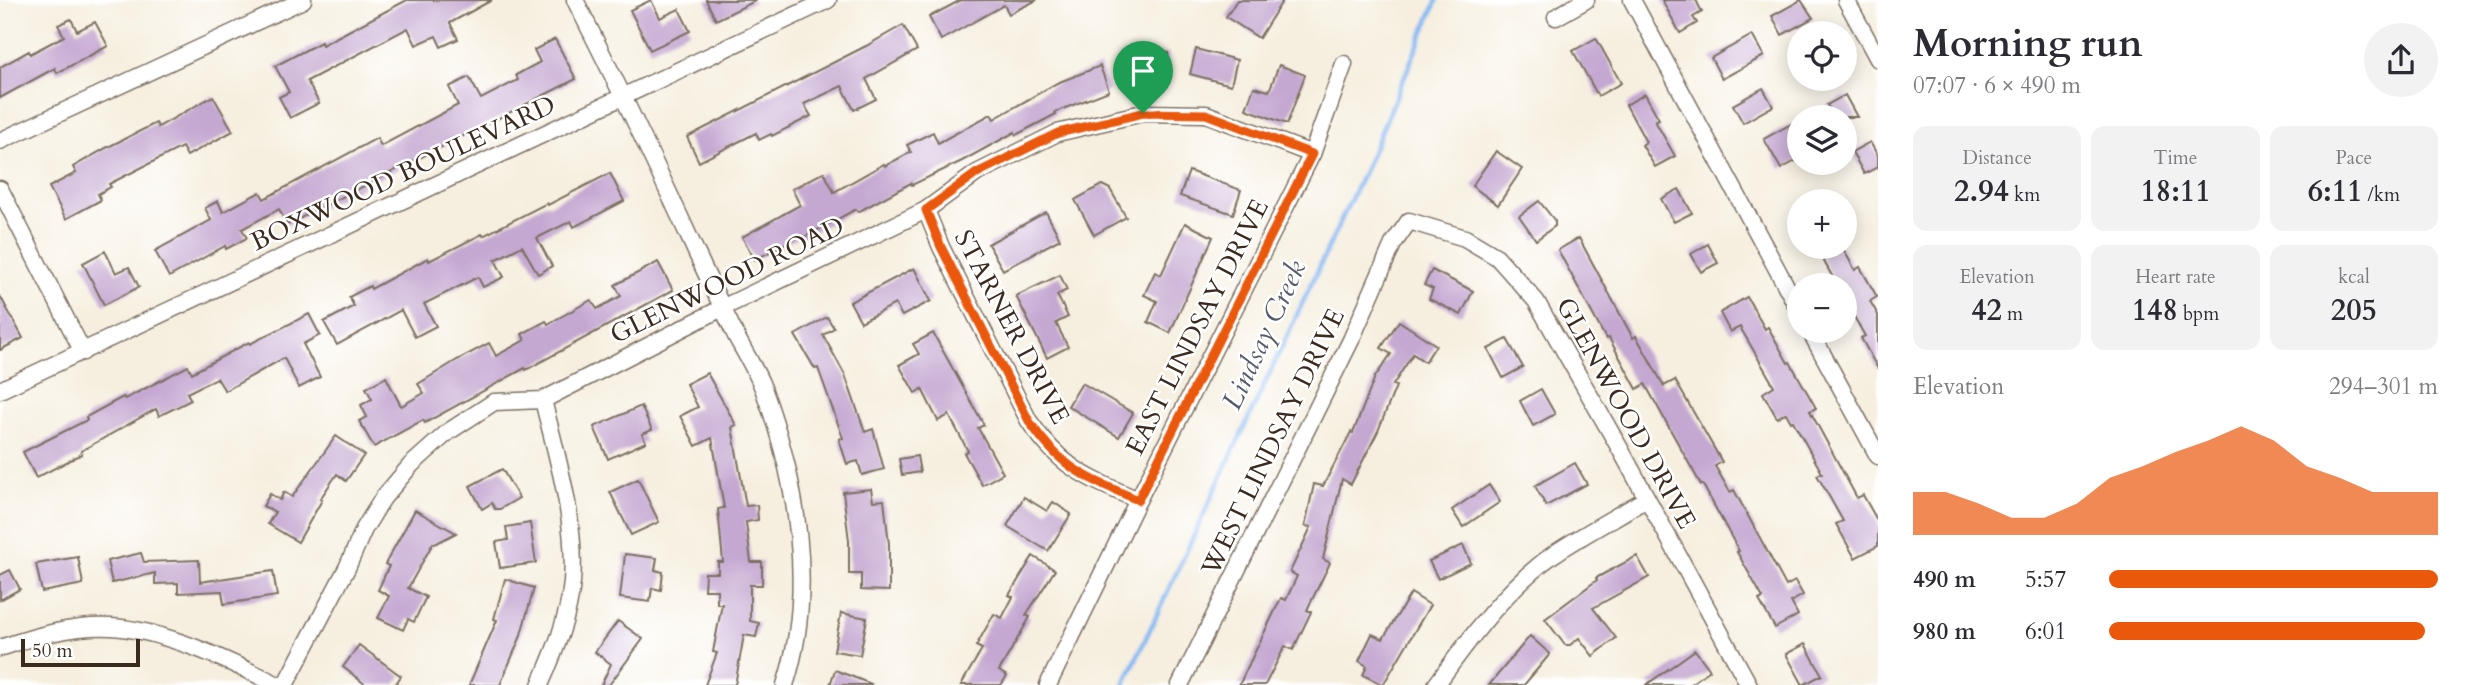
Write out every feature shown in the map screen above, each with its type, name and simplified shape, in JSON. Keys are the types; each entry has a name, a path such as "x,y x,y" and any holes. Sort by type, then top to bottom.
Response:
{"street":[{"path":"0,141 303,0"},
{"path":"575,0 624,95 722,308 763,386 790,480 800,553 801,609 792,664 785,685"},
{"name":"BOXWOOD BOULEVARD","path":"0,390 828,0"},
{"path":"1556,17 1586,0"},
{"path":"1633,0 1787,288"},
{"path":"1846,0 1878,59"},
{"name":"EAST LINDSAY DRIVE","path":"1048,685 1312,154 1344,64"},
{"name":"GLENWOOD ROAD","path":"285,685 347,568 364,529 383,498 411,465 448,432 494,402 543,400 722,308 926,210 977,173 1058,133 1143,113 1206,114 1312,154"},
{"path":"0,189 83,352"},
{"name":"STARNER DRIVE","path":"926,210 941,247 1029,421 1042,441 1083,476 1138,500"},
{"name":"GLENWOOD DRIVE","path":"1409,221 1465,238 1497,257 1536,301 1749,685"},
{"name":"WEST LINDSAY DRIVE","path":"1180,685 1351,340 1393,244 1409,221"},
{"path":"1817,343 1878,456"},
{"path":"540,685 566,617 572,581 572,544 563,484 543,400"},
{"path":"1436,685 1476,630 1515,589 1553,555 1646,499"},
{"path":"0,648 39,636 86,628 134,630 224,658 278,685"}],"building":[{"path":"407,0 492,0 450,23 458,39 441,47 436,36 416,45 408,28 307,81 319,103 290,118 279,97 289,92 275,66 321,42 322,45"},
{"path":"651,0 660,18 679,9 690,31 650,50 630,10"},
{"path":"706,0 757,0 716,20"},
{"path":"961,0 1037,0 1009,14 1004,5 941,40 929,17"},
{"path":"1237,0 1283,0 1259,38 1226,17"},
{"path":"1662,0 1696,0 1702,12 1693,17 1697,23 1680,33"},
{"path":"1801,0 1813,18 1808,21 1787,21 1787,32 1782,35 1772,16"},
{"path":"71,19 77,31 95,22 108,46 57,73 55,68 0,98 0,67 64,36 58,25"},
{"path":"903,25 917,50 866,79 876,99 854,110 842,86 804,104 811,116 772,136 771,134 759,140 756,133 699,162 687,137"},
{"path":"1752,35 1764,56 1722,79 1711,58"},
{"path":"1596,38 1621,83 1598,96 1573,51"},
{"path":"555,39 576,79 287,225 279,209 242,229 247,238 226,249 225,246 169,277 155,251 211,220 205,208 218,201 223,212 260,192 264,199 377,138 381,146 458,105 449,87 469,77 481,99 518,80 516,75 540,62 534,50"},
{"path":"1196,49 1237,60 1231,85 1190,74"},
{"path":"1168,53 1169,80 1122,82 1121,55"},
{"path":"1279,65 1305,75 1287,124 1246,109 1254,87 1269,91"},
{"path":"1100,66 1109,91 1055,112 1056,114 1016,135 1015,132 858,212 856,209 755,260 742,237 800,205 792,189 824,172 834,192 911,152 907,145 933,132 938,143 991,114 994,119 1057,83"},
{"path":"1763,88 1773,106 1743,123 1733,105"},
{"path":"1645,94 1659,119 1655,121 1675,156 1655,167 1642,145 1646,142 1626,105"},
{"path":"1845,95 1850,105 1827,105"},
{"path":"213,96 233,131 187,156 182,147 109,184 111,187 98,194 101,200 66,219 49,187 76,173 73,167 106,148 156,123 158,127"},
{"path":"1787,126 1787,166 1781,169 1764,139"},
{"path":"1870,142 1878,156 1878,167 1864,174 1857,161 1857,149"},
{"path":"1496,151 1522,169 1498,205 1472,186"},
{"path":"1189,171 1241,190 1233,214 1180,196"},
{"path":"610,173 624,201 574,227 571,221 537,238 552,266 538,274 522,246 495,260 504,277 483,287 478,277 424,304 436,326 415,337 401,310 337,345 324,322 354,306 349,297 370,286 371,289 428,258 429,261 482,234 483,236"},
{"path":"1102,185 1110,189 1126,217 1094,235 1075,200"},
{"path":"1679,189 1692,213 1674,222 1661,199"},
{"path":"1539,201 1555,221 1555,226 1536,240 1519,216"},
{"path":"1046,212 1060,239 1003,270 988,244"},
{"path":"1185,223 1213,237 1170,333 1148,322 1157,301 1144,295 1155,272 1161,275"},
{"path":"1579,238 1633,338 1636,336 1664,386 1675,380 1722,462 1715,466 1730,492 1734,490 1786,586 1795,581 1803,595 1791,602 1798,615 1775,628 1759,600 1763,598 1703,485 1645,384 1637,389 1609,338 1606,339 1558,250"},
{"path":"1708,244 1718,263 1701,272 1691,254"},
{"path":"105,251 116,273 129,267 139,287 104,305 83,263"},
{"path":"1823,259 1849,259 1855,270 1860,267 1877,297 1870,301 1878,315 1878,369 1861,338 1865,336 1857,322 1857,273 1830,273"},
{"path":"658,262 673,290 526,370 525,368 425,423 423,420 374,447 359,421 367,417 361,405 372,399 366,388 386,377 401,406 424,393 418,384 457,360 489,343 496,356 525,340 522,334 546,321 548,324 591,300 597,309 621,296 615,285"},
{"path":"914,268 931,301 902,316 895,304 861,322 850,302"},
{"path":"1432,270 1473,291 1461,315 1429,299 1433,289 1424,285"},
{"path":"1060,275 1067,290 1057,295 1068,317 1056,323 1068,347 1047,358 1016,296"},
{"path":"0,296 23,338 0,350"},
{"path":"1747,297 1765,329 1768,327 1788,363 1790,362 1816,408 1810,411 1857,498 1863,495 1878,522 1878,546 1855,558 1836,524 1843,521 1817,475 1822,473 1793,421 1791,422 1786,413 1777,418 1763,393 1774,386 1740,327 1730,332 1720,313"},
{"path":"309,314 320,335 303,344 320,377 299,388 284,358 225,391 217,378 187,393 191,400 159,416 156,409 81,451 82,454 36,478 23,452 87,420 86,417 123,397 125,399 188,366 192,373"},
{"path":"827,317 834,328 823,335 845,375 865,432 873,429 884,469 862,475 858,461 847,464 839,439 843,438 818,368 815,369 795,335"},
{"path":"1399,321 1436,345 1425,362 1413,354 1393,385 1396,386 1378,431 1351,484 1342,479 1323,559 1330,563 1307,610 1311,612 1293,650 1285,646 1265,685 1239,685 1281,598 1286,600 1297,576 1290,572 1311,527 1305,526 1314,484 1323,486 1351,432 1353,433 1375,377 1391,354 1381,348"},
{"path":"933,333 984,425 978,428 1003,473 982,485 964,453 968,451 949,415 938,421 922,389 915,393 899,365 919,354 913,344"},
{"path":"1507,339 1523,367 1503,378 1488,349"},
{"path":"707,373 736,425 732,427 746,506 757,505 758,520 746,522 751,562 762,562 762,585 750,585 750,621 759,623 756,637 744,635 735,685 705,685 717,653 713,652 722,604 717,604 717,590 704,590 705,573 718,573 718,562 723,562 718,509 724,508 712,438 696,446 680,416 698,407 686,384"},
{"path":"1082,383 1133,413 1119,437 1068,406"},
{"path":"1541,389 1555,414 1533,426 1520,401"},
{"path":"641,406 652,430 642,434 646,442 608,459 594,427"},
{"path":"336,436 364,455 346,481 337,474 320,499 322,500 298,542 268,524 275,512 263,506 270,494 280,500 284,492 292,497"},
{"path":"917,456 920,472 902,475 899,459"},
{"path":"1575,463 1587,484 1546,506 1535,486"},
{"path":"502,469 519,498 500,509 495,509 492,503 482,509 470,486"},
{"path":"638,479 659,522 631,535 610,492"},
{"path":"1489,485 1500,502 1463,527 1452,510"},
{"path":"871,489 873,501 884,500 889,544 889,591 861,590 861,574 849,574 849,541 843,492"},
{"path":"1024,497 1047,511 1053,502 1071,514 1048,551 1007,526"},
{"path":"415,510 456,533 433,543 408,588 426,597 414,622 408,619 403,630 378,618 389,596 378,590 389,566 385,564"},
{"path":"530,523 536,563 500,568 496,542 508,540 506,527"},
{"path":"1463,545 1471,563 1438,579 1429,561"},
{"path":"141,553 144,562 199,560 200,582 273,571 277,596 224,604 222,591 178,593 178,583 155,584 155,573 112,583 107,561"},
{"path":"625,554 657,558 655,570 663,572 661,590 652,588 650,602 620,598"},
{"path":"1033,556 1055,570 1026,615 1030,617 999,671 1007,676 1001,685 961,685 982,649 976,646 994,614 1002,618 1013,597 1009,595"},
{"path":"1637,556 1649,577 1593,608 1616,638 1593,656 1579,638 1570,645 1565,645 1545,619 1597,580 1596,578"},
{"path":"78,557 83,584 42,592 36,564"},
{"path":"10,570 20,589 0,600 0,575"},
{"path":"505,579 534,588 520,638 500,685 469,685 497,620 494,619"},
{"path":"1411,593 1430,605 1383,685 1363,675 1367,666 1359,661 1372,634 1383,639"},
{"path":"841,613 867,618 860,655 834,651"},
{"path":"618,621 643,639 609,685 601,685 611,664 595,652"},
{"path":"1530,636 1550,654 1524,685 1489,685"},
{"path":"1805,644 1822,675 1803,685 1786,654"},
{"path":"359,645 401,676 395,685 366,685 343,667"},
{"path":"1695,650 1710,670 1689,685 1646,685"},
{"path":"835,670 871,684 830,685"}],"waterway":[{"name":"Lindsay Creek","path":"1124,685 1366,167 1437,0"}],"route":[{"path":"1143,113 1206,114 1312,154 1138,500 1083,476 1042,441 1029,421 941,247 926,210 977,173 1058,133 1143,113"}]}
